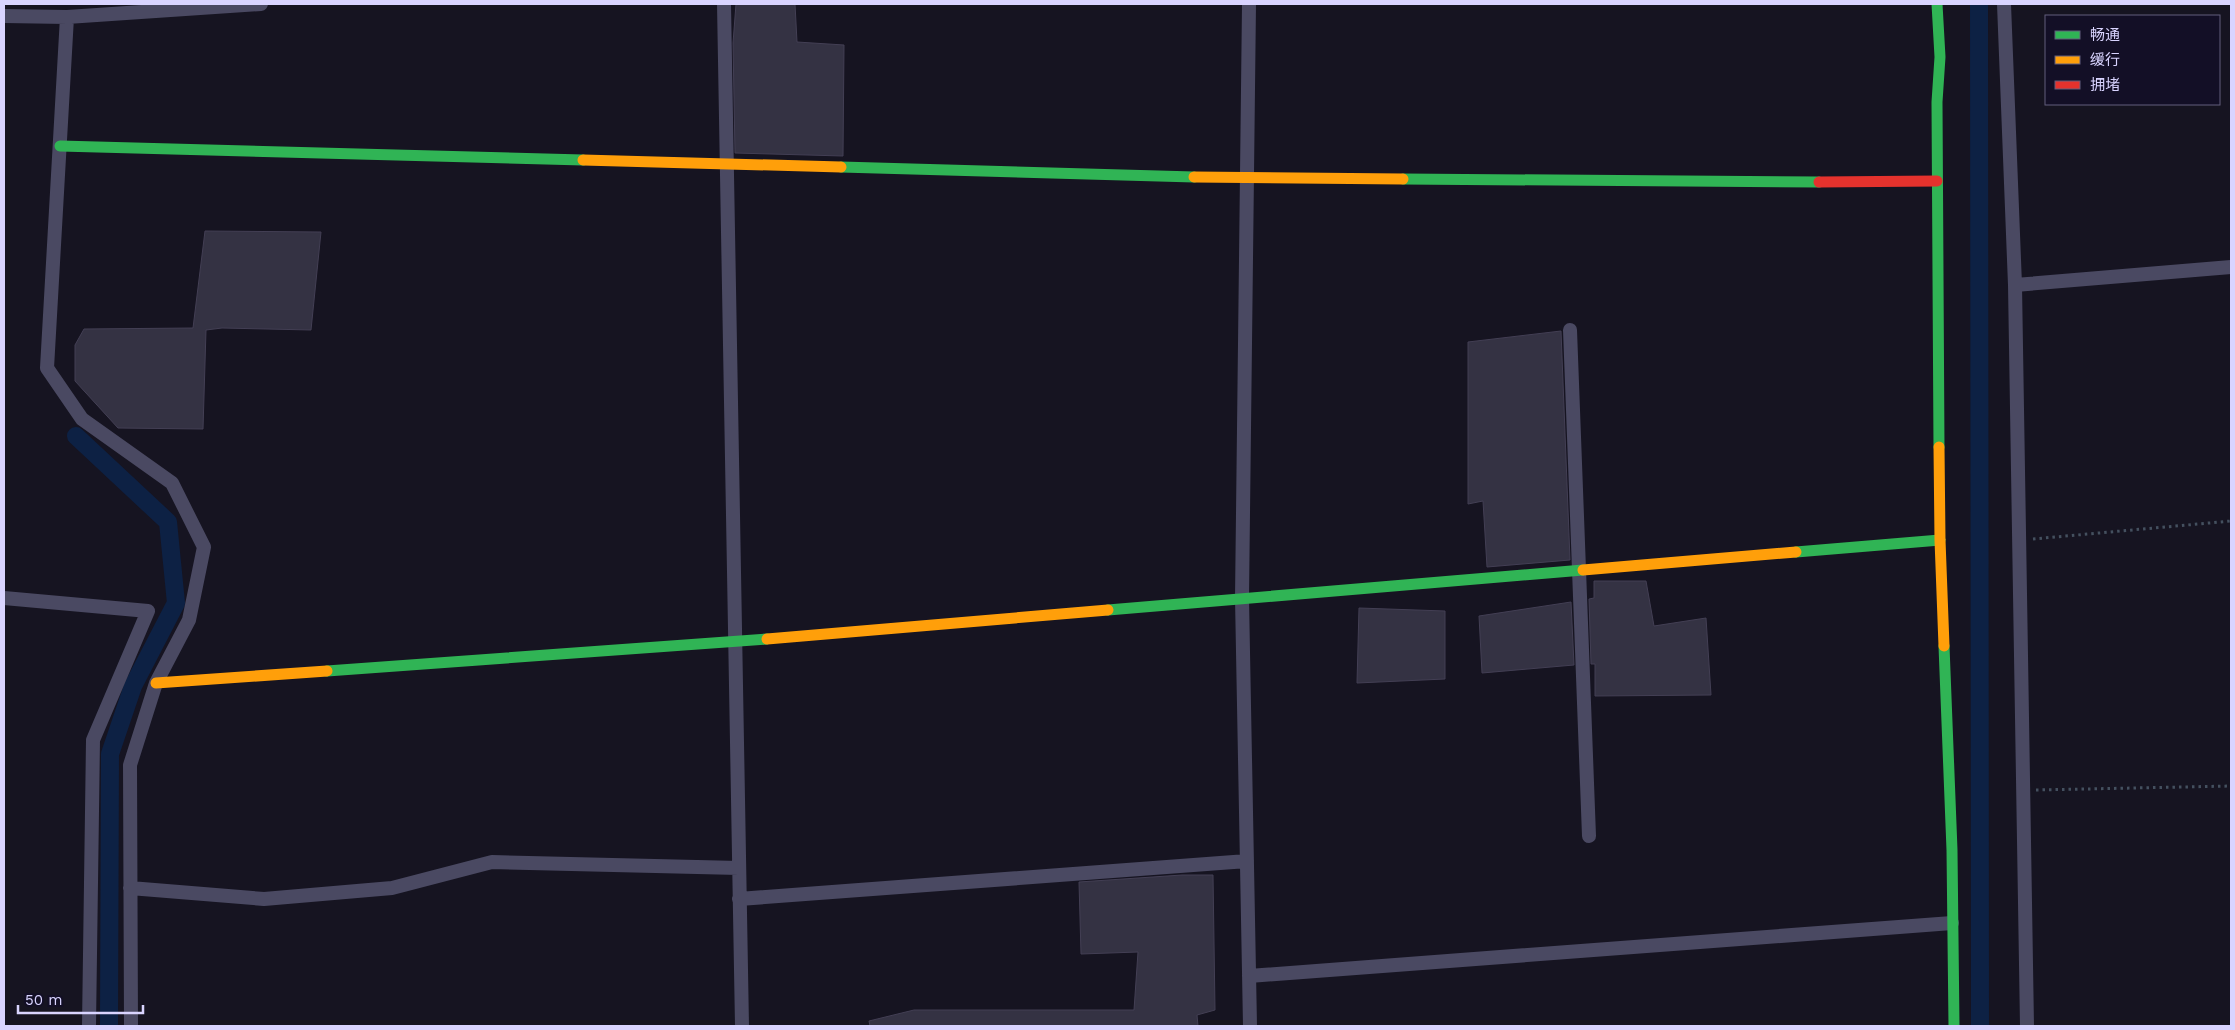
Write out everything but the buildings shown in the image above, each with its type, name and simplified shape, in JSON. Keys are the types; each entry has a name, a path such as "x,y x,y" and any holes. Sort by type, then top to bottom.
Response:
{"street":[{"path":"4,16 67,17 262,4"},
{"path":"724,4 742,1026"},
{"path":"1249,4 1242,598 1250,1026"},
{"path":"1937,4 1940,57 1937,102 1940,540 1954,1026"},
{"path":"2004,4 2015,285 2027,1026"},
{"path":"67,17 46,368 82,419 172,483 204,547 189,620 156,683 130,765 131,1026"},
{"path":"60,146 1247,178 1888,183 1937,181"},
{"path":"2015,285 2231,267"},
{"path":"1570,330 1589,836"},
{"path":"156,683 735,642 1940,540"},
{"path":"4,598 148,611 93,740 89,1026"},
{"path":"739,899 1247,861"},
{"path":"130,888 264,898 392,888 492,862 739,868"},
{"path":"1249,976 1952,922"}],"path":[{"path":"2020,540 2231,521"},
{"path":"2023,790 2231,786"}],"waterway":[{"path":"1979,4 1980,1026"},
{"path":"76,436 168,522 176,603 133,686 110,754 109,1026"}],"traffic: fast":[{"path":"1937,4 1940,57 1937,102 1939,447"},
{"path":"60,146 583,160"},
{"path":"841,167 1194,177"},
{"path":"1403,179 1819,182"},
{"path":"1796,552 1940,540"},
{"path":"1108,610 1583,570"},
{"path":"327,671 767,639"},
{"path":"1944,646 1952,850 1954,1026"}],"traffic: slow":[{"path":"583,160 841,167"},
{"path":"1194,177 1403,179"},
{"path":"1939,447 1944,646"},
{"path":"1583,570 1796,552"},
{"path":"767,639 1108,610"},
{"path":"156,683 327,671"}],"traffic: jam":[{"path":"1819,182 1937,181"}]}
